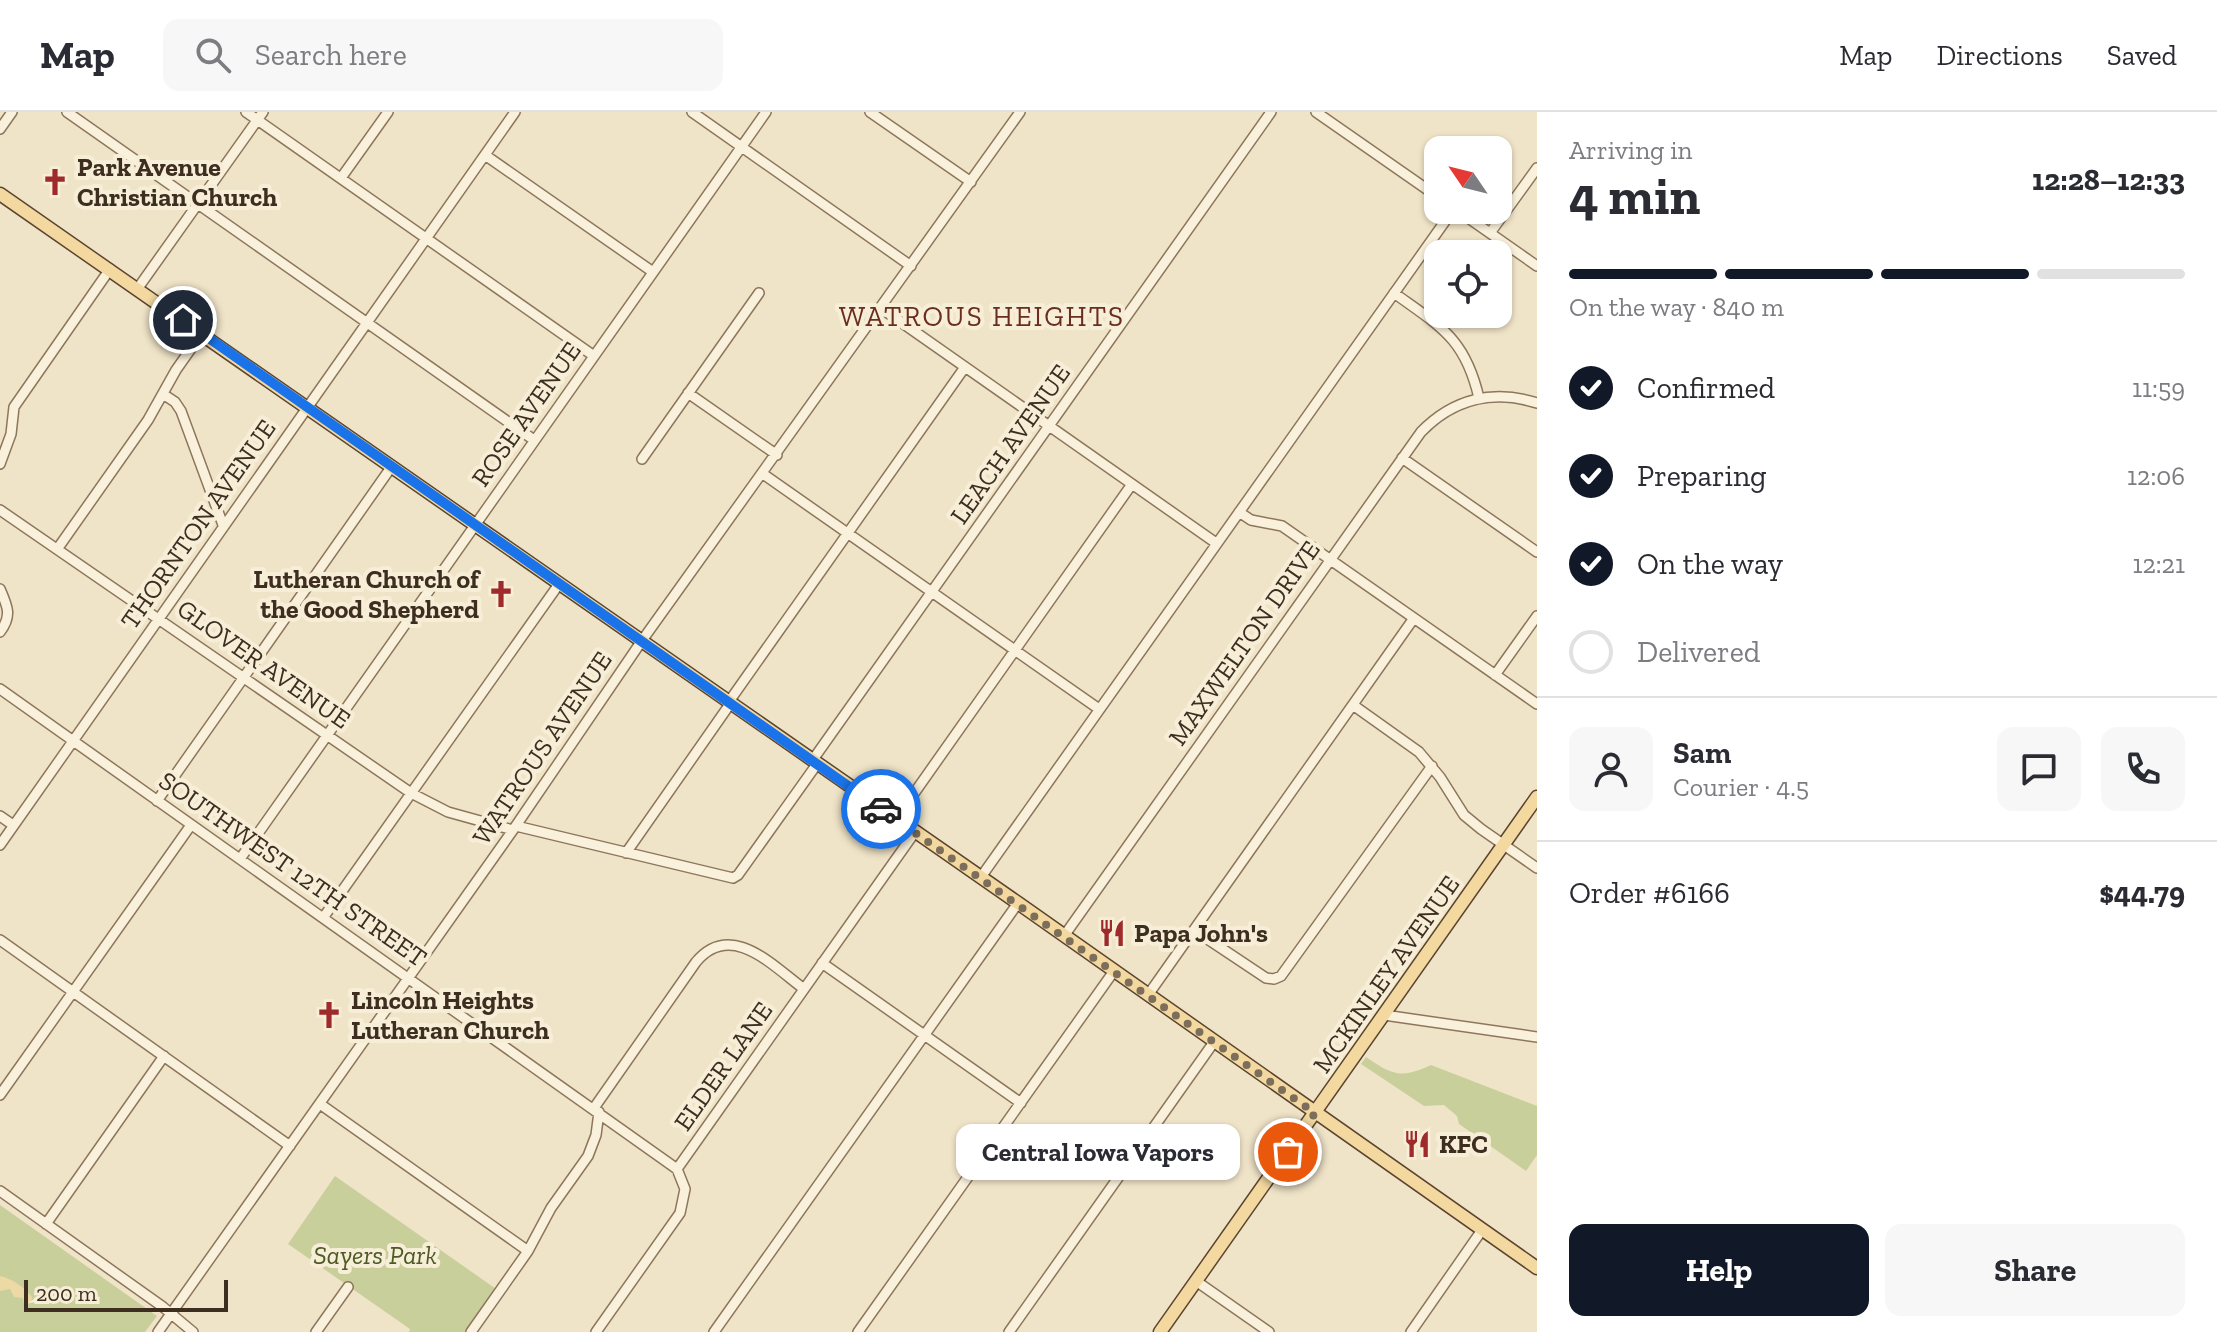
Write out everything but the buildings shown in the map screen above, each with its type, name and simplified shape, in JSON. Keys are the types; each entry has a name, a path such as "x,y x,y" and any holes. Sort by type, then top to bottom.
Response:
{"main road":[{"path":"0,194 1537,1268"},
{"name":"MCKINLEY AVENUE","path":"1160,1332 1537,797"}],"street":[{"path":"0,129 12,112"},
{"path":"67,112 534,440"},
{"path":"246,112 260,116 341,178 594,356"},
{"path":"341,178 388,112"},
{"name":"THORNTON AVENUE","path":"0,845 515,112"},
{"path":"692,112 911,266"},
{"name":"ROSE AVENUE","path":"240,859 766,112"},
{"path":"870,112 971,182"},
{"name":"WATROUS AVENUE","path":"158,1332 514,828 641,642 1020,112"},
{"name":"LEACH AVENUE","path":"738,875 932,592 1271,112"},
{"path":"1316,112 1424,187"},
{"path":"138,288 260,116"},
{"path":"485,155 653,272"},
{"path":"1490,233 1537,168"},
{"path":"981,877 1445,224"},
{"path":"1476,224 1537,266"},
{"path":"0,464 14,407 110,269"},
{"path":"642,459 759,293"},
{"path":"1394,293 1452,337 1470,365 1479,398 1510,397 1537,403"},
{"path":"881,308 1216,543"},
{"path":"58,548 148,420 202,333"},
{"path":"626,853 965,367"},
{"path":"688,393 777,455"},
{"path":"163,394 175,402 181,411 223,525"},
{"name":"MAXWELTON DRIVE","path":"1064,936 1402,458 1432,421 1449,409 1479,398"},
{"path":"1402,458 1537,552"},
{"path":"157,801 392,466"},
{"path":"763,474 1099,709"},
{"path":"896,819 1132,484"},
{"name":"GLOVER AVENUE","path":"0,510 411,793 448,812 727,879 738,875"},
{"path":"1239,512 1251,520 1282,526 1537,704"},
{"path":"323,918 559,584"},
{"path":"0,589 9,611 7,623 0,632"},
{"path":"1495,675 1537,616"},
{"path":"1148,995 1414,618"},
{"name":"SOUTHWEST 12TH STREET","path":"0,689 677,1169"},
{"path":"1353,705 1406,741 1432,766 1464,815 1537,868"},
{"path":"1194,930 1266,978 1281,976 1432,766"},
{"path":"0,816 13,825"},
{"path":"0,1095 191,825"},
{"name":"ELDER LANE","path":"596,1332 680,1213 685,1189 677,1169 915,832"},
{"path":"714,1332 1018,903"},
{"path":"0,940 290,1146"},
{"path":"471,1332 528,1251 551,1208 591,1149 597,1110 696,962 713,947 735,945 760,956 804,989"},
{"path":"822,963 1021,1103"},
{"path":"858,1332 1114,971"},
{"path":"1384,1015 1537,1037"},
{"path":"1009,1332 1214,1042"},
{"path":"46,1224 164,1056"},
{"path":"320,1104 528,1251"},
{"path":"0,1191 193,1332"},
{"path":"1411,1332 1482,1230"},
{"path":"1196,1281 1269,1332"},
{"path":"316,1332 348,1287"}],"green space":[{"path":"1366,1057 1397,1073 1412,1072 1431,1065 1537,1106 1537,1155 1526,1171 1459,1124 1457,1116 1444,1105 1424,1106 1361,1064"},
{"name":"Sayers Park","path":"335,1176 499,1291 471,1332 409,1332 410,1329 288,1244"},
{"path":"0,1205 157,1316 145,1332 0,1332"}],"sand":[{"path":"0,1276 14,1281 25,1290 32,1297 31,1303 24,1305 23,1298 14,1297 10,1289 0,1291"}],"way so far":[{"path":"881,809 1315,1113 1288,1152"}],"place":[{"name":"Park Avenue Christian Church","path":"55,182"},
{"name":"Lutheran Church of the Good Shepherd","path":"501,594"},
{"name":"Papa John's","path":"1112,933"},
{"name":"Lincoln Heights Lutheran Church","path":"329,1015"},
{"name":"KFC","path":"1417,1144"},
{"name":"Central Iowa Vapors","path":"1288,1152"}],"district":[{"name":"WATROUS HEIGHTS","path":"982,316"}],"route":[{"path":"183,320 881,809"}]}
